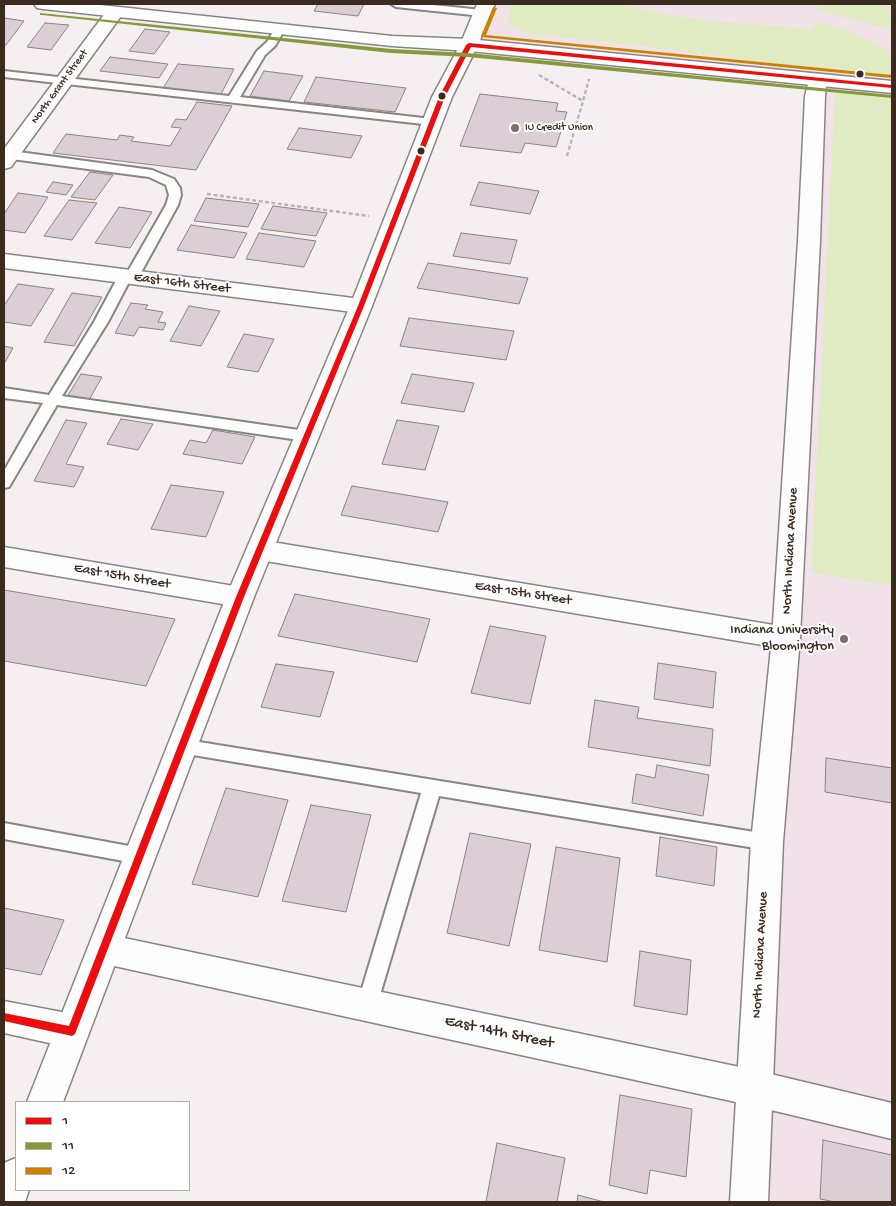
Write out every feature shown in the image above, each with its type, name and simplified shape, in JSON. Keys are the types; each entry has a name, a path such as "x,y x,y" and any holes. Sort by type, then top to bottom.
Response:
{"street":[{"path":"43,4 392,41 470,45 892,87"},
{"path":"45,1101 181,746 240,598 361,306 432,122 442,98 470,45 484,8"},
{"name":"North Grant Street","path":"6,157 115,12"},
{"name":"North Indiana Avenue","path":"749,1202 767,842 786,638 815,96 818,80"},
{"name":"East 16th Street","path":"4,261 361,306"},
{"name":"East 15th Street","path":"260,550 786,638"},
{"name":"East 15th Street","path":"4,557 240,598"},
{"name":"East 14th Street","path":"105,949 754,1088 892,1121"},
{"path":"4,1017 72,1031"},
{"path":"6,1202 15,1179"}],"lane":[{"path":"396,4 484,8"},
{"path":"232,100 261,53 271,44 280,29"},
{"path":"4,74 432,122"},
{"path":"4,483 172,205 175,195 174,188 170,182 152,174 6,157"},
{"path":"4,393 306,436"},
{"path":"181,746 767,842"},
{"path":"367,1005 432,788"},
{"path":"4,831 140,856"}],"path":[{"path":"532,71 582,102"},
{"path":"566,156 591,72"},
{"path":"207,194 370,216"}],"shaded area":[{"name":"Indiana University Bloomington","path":"496,4 892,4 892,1202 765,1202 827,76 482,39"}],"green space":[{"path":"512,4 619,4 675,16 812,29 814,22 847,30 885,48 892,54 892,77 531,34 508,23 507,18"},
{"path":"822,4 888,4 892,16 892,30 817,10 817,6"},
{"path":"835,91 892,97 892,586 811,572"}],"building":[{"path":"318,4 364,4 358,16 314,11"},
{"path":"4,18 24,21 6,45 4,45"},
{"path":"45,23 69,25 51,50 27,47"},
{"path":"145,29 170,32 154,54 129,51"},
{"path":"110,57 168,64 159,78 100,71"},
{"path":"178,64 234,69 220,96 162,90"},
{"path":"264,71 303,76 289,101 250,96"},
{"path":"316,77 406,88 395,112 304,102"},
{"name":"IU Credit Union","path":"480,94 558,103 556,111 567,112 556,147 525,143 521,153 460,146"},
{"path":"197,102 232,106 196,170 53,153 66,134 117,140 120,135 134,137 131,141 170,146 181,128 171,127 176,119 186,120"},
{"path":"299,128 362,136 351,158 287,149"},
{"path":"90,172 113,175 95,200 71,197"},
{"path":"53,182 73,185 66,195 46,192"},
{"path":"479,182 539,191 530,214 470,205"},
{"path":"18,193 48,197 25,233 4,230 4,214"},
{"path":"206,198 259,204 248,227 194,221"},
{"path":"69,200 97,203 72,240 44,236"},
{"path":"273,206 327,213 316,236 261,229"},
{"path":"119,207 152,212 130,248 95,243"},
{"path":"191,225 247,233 234,258 177,250"},
{"path":"259,233 316,241 304,267 246,259"},
{"path":"461,233 517,240 510,264 453,256"},
{"path":"428,263 528,278 519,304 417,288"},
{"path":"18,284 54,289 31,326 4,322 4,306"},
{"path":"72,293 102,297 74,346 44,342"},
{"path":"131,303 148,305 145,309 163,312 158,322 166,323 163,330 139,327 134,336 115,333"},
{"path":"189,306 220,311 201,346 170,341"},
{"path":"409,318 514,331 506,360 400,346"},
{"path":"244,334 274,339 258,372 227,367"},
{"path":"4,346 13,348 4,364"},
{"path":"81,374 102,377 89,400 67,397"},
{"path":"412,374 474,383 464,412 401,403"},
{"path":"121,419 153,424 138,450 107,444"},
{"path":"66,420 87,423 66,464 84,467 74,487 34,481"},
{"path":"397,420 439,426 425,470 382,464"},
{"path":"213,430 255,437 242,464 183,454 190,440 206,443"},
{"path":"171,485 224,492 206,537 151,529"},
{"path":"352,486 448,502 438,532 341,515"},
{"path":"4,590 175,619 146,686 4,661"},
{"path":"295,594 430,619 417,662 278,636"},
{"path":"490,626 546,636 530,704 471,693"},
{"path":"658,663 716,672 713,708 654,699"},
{"path":"276,664 334,672 320,717 261,707"},
{"path":"595,700 639,707 637,718 713,729 710,766 588,747"},
{"path":"826,758 892,768 892,803 825,792"},
{"path":"657,765 709,775 703,816 632,803 636,774 655,778"},
{"path":"226,788 288,800 258,897 192,884"},
{"path":"311,805 371,815 346,912 282,901"},
{"path":"470,833 531,844 509,946 447,933"},
{"path":"660,837 717,847 714,886 656,876"},
{"path":"556,847 620,858 607,962 539,950"},
{"path":"4,908 64,920 41,975 4,968"},
{"path":"640,951 691,960 687,1015 634,1006"},
{"path":"620,1095 692,1109 686,1177 650,1170 647,1194 609,1185"},
{"path":"823,1140 892,1155 892,1202 835,1202 820,1199"},
{"path":"497,1143 565,1158 557,1202 486,1202"},
{"path":"578,1195 604,1202 577,1202"}],"transit line":[{"name":"12","path":"495,8 483,36 892,77"},
{"name":"11","path":"42,14 391,51 468,55 891,97"},
{"name":"1","path":"4,1017 72,1031 240,597 361,306 442,97 469,45 892,87"}],"place":[{"name":"IU Credit Union","path":"515,128"},
{"name":"Indiana University Bloomington","path":"844,639"}]}
